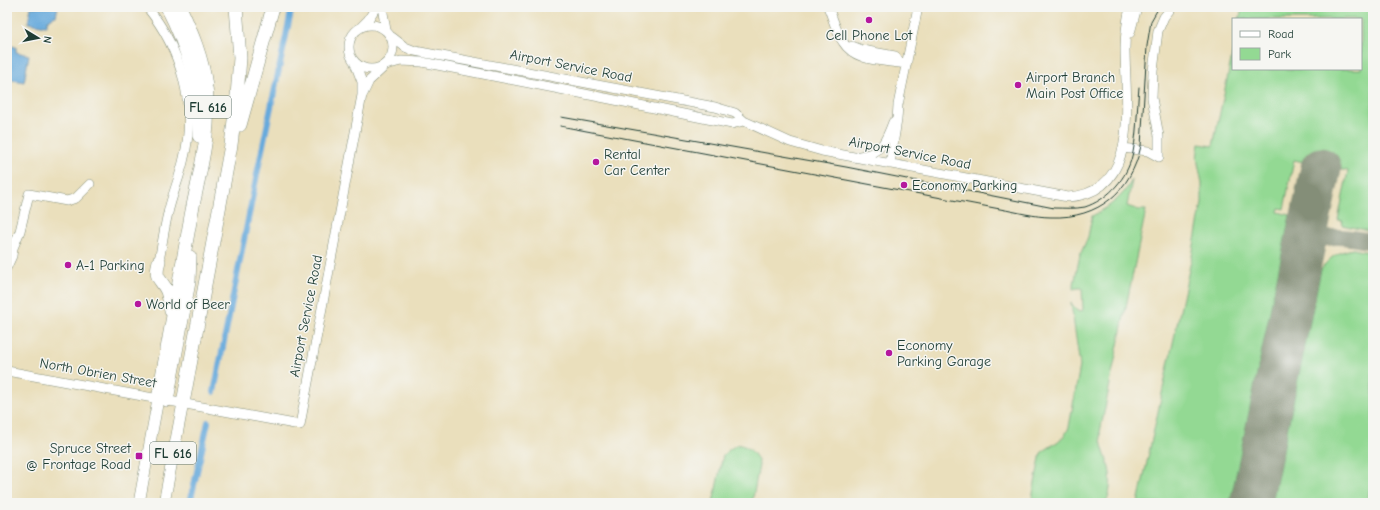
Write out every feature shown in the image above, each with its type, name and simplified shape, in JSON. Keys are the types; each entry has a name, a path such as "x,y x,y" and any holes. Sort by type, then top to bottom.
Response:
{"highway":[{"path":"167,7 185,46 193,74 198,107 199,134 193,209"},
{"name":"FL 616","path":"163,399 172,319 202,165 207,131 208,104 206,87 193,36 180,7"},
{"name":"FL 616","path":"183,403 231,145 240,58 236,7"},
{"path":"224,187 273,7"},
{"path":"163,399 189,282 189,228"},
{"path":"159,261 161,271 165,275 172,276 178,272 182,266"},
{"path":"159,261 156,272 169,297 172,319"}],"main road":[{"name":"FL 616","path":"139,503 163,399"},
{"name":"FL 616","path":"164,503 183,403"}],"street":[{"path":"147,7 157,20 172,47 181,68 189,110 188,135 184,158 168,214 159,261"},
{"path":"376,7 368,20 355,32 349,46 350,54 354,61 359,66 373,70 385,65 393,53 394,46 389,34 382,7"},
{"path":"828,7 842,41 852,52 868,58 903,63"},
{"path":"832,7 845,38 851,45 862,50 895,56 903,63"},
{"path":"890,164 897,120 903,63 918,7"},
{"name":"Airport Service Road","path":"389,34 405,47 415,51 715,107 735,113 744,121 790,142 822,151 1068,197 1094,192 1107,181 1117,167 1123,148 1126,113 1125,36 1130,7"},
{"path":"1125,47 1134,23 1137,7"},
{"path":"1123,148 1148,152 1159,157 1159,136 1152,98 1153,71 1158,31 1164,17 1172,7"},
{"path":"361,27 376,25 383,28 389,34"},
{"name":"Airport Service Road","path":"362,95 369,81 385,65 401,60 422,62 732,124 744,121"},
{"name":"Airport Service Road","path":"183,403 300,425 362,95 362,82 354,61"},
{"path":"851,157 873,153 881,147 892,125 898,105"},
{"path":"7,267 12,256 10,250 20,231 29,194 67,201 76,198 90,184"},
{"name":"North Obrien Street","path":"7,371 183,403"}],"green space":[{"path":"1243,7 1373,7 1373,232 1342,225 1343,221 1338,220 1348,171 1294,160 1284,209 1279,208 1278,212 1290,215 1230,503 1138,503 1192,256 1202,203 1202,183 1197,158 1199,144 1213,146 1232,56 1232,70 1362,70 1362,18 1239,18"},
{"path":"1132,180 1127,206 1139,210 1146,210 1100,432 1102,447 1110,472 1110,488 1108,498 1105,503 1086,501 1086,503 1031,503 1041,453 1061,439 1069,427 1080,366 1071,303 1077,311 1080,312 1083,310 1082,288 1073,289 1080,255 1088,237 1092,216 1115,201 1124,192"},
{"path":"1353,249 1373,253 1373,473 1367,503 1272,503 1321,270 1334,256"},
{"path":"736,445 744,446 751,450 758,461 759,465 752,503 713,503 723,455"}],"water":[{"path":"31,7 58,7 56,16 47,21 47,26 28,23"},
{"path":"7,45 16,47 16,52 29,55 24,82 7,79"}],"waterway":[{"path":"214,392 292,7"},
{"path":"190,503 208,422"}],"taxiway":[{"path":"1303,253 1317,241 1326,238 1345,237 1373,242"}],"runway":[{"path":"1251,503 1321,168"}],"tram line":[{"path":"560,126 1026,214 1051,217 1084,213 1098,207 1121,189 1136,162 1141,146 1147,46 1151,21 1159,7"},
{"path":"561,117 846,167 1054,208 1077,208 1085,207 1100,200 1107,195 1124,176 1133,152 1139,87"}],"place":[{"name":"Cell Phone Lot","path":"869,20"},
{"name":"Airport Branch Main Post Office","path":"1018,85"},
{"name":"Rental Car Center","path":"596,162"},
{"name":"Economy Parking","path":"904,185"},
{"name":"A-1 Parking","path":"68,265"},
{"name":"World of Beer","path":"138,304"},
{"name":"Economy Parking Garage","path":"889,353"},
{"name":"Spruce Street @ Frontage Road","path":"139,456"}]}
